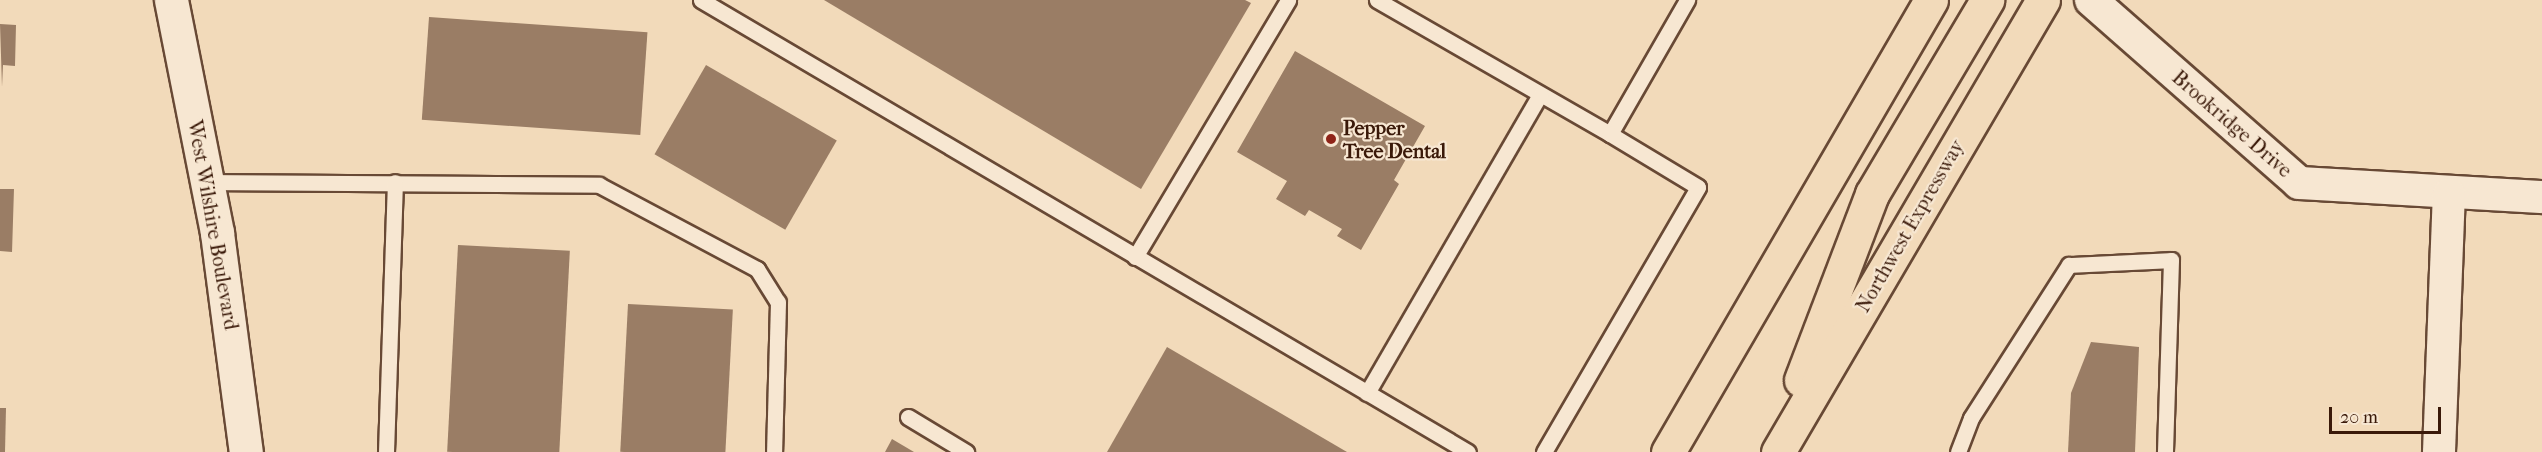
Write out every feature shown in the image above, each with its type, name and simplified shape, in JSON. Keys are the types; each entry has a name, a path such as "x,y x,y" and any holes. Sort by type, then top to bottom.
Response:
{"highway":[{"path":"1668,452 1931,0"},
{"path":"1776,452 1872,194 1987,0"},
{"name":"Northwest Expressway","path":"1776,452 2043,0"}],"main road":[{"name":"West Wilshire Boulevard","path":"171,0 207,182 233,334 246,452"}],"street":[{"name":"Brookridge Drive","path":"2091,0 2299,183 2449,194 2542,197"},
{"path":"2439,452 2449,194"}],"lane":[{"path":"701,0 1468,452"},
{"path":"1135,257 1288,0"},
{"path":"1377,0 1698,187 1544,452"},
{"path":"1610,134 1687,0"},
{"path":"1367,393 1540,94"},
{"path":"207,182 599,185 757,269 778,302 774,452"},
{"path":"386,452 395,182"},
{"path":"1958,452 1971,418 2069,265 2171,260 2165,452"},
{"path":"909,417 966,452"}],"building":[{"path":"824,0 1245,0 1251,3 1141,189"},
{"path":"429,17 647,32 640,135 422,120"},
{"path":"0,24 16,25 15,66 3,65 2,87"},
{"name":"Pepper Tree Dental","path":"1295,51 1425,126 1394,180 1399,184 1361,250 1337,236 1342,229 1309,210 1305,216 1276,199 1287,181 1237,152"},
{"path":"706,65 837,140 785,230 654,154"},
{"path":"0,189 14,189 12,252 0,251"},
{"path":"458,245 570,251 559,452 447,452"},
{"path":"628,304 733,309 725,452 620,452"},
{"path":"2091,342 2139,347 2135,452 2068,452 2071,393"},
{"path":"1167,347 1347,452 1107,452"},
{"path":"0,408 6,408 5,452 0,452"},
{"path":"892,439 914,452 885,452"}],"place":[{"name":"Pepper Tree Dental","path":"1331,139"}]}
